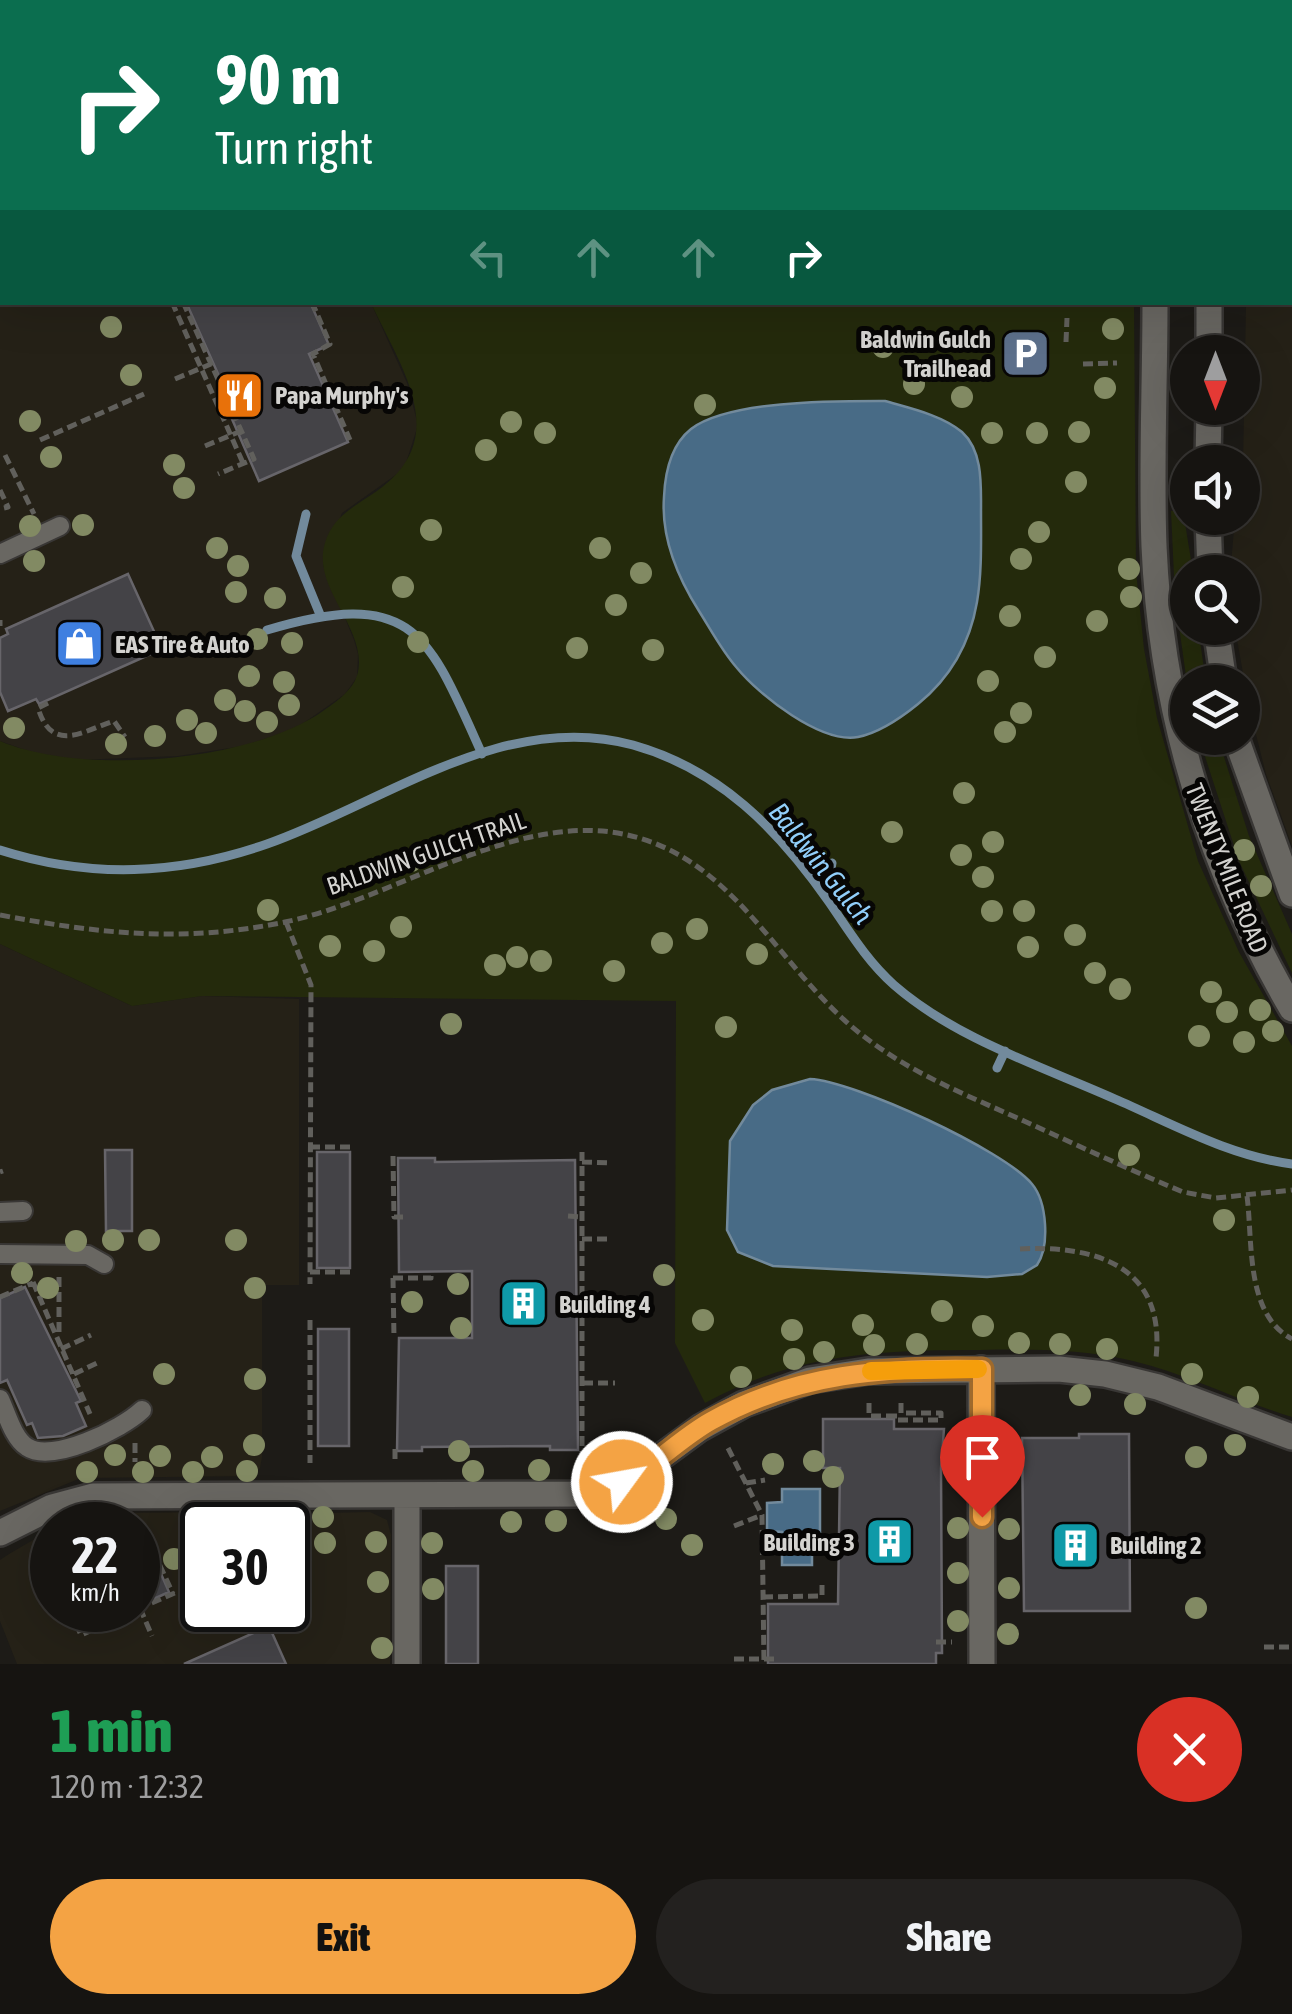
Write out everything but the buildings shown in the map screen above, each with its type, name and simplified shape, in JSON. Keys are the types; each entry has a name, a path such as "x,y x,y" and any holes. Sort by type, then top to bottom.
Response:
{"street":[{"name":"TWENTY MILE ROAD","path":"1156,305 1154,545 1170,693 1185,759 1217,856 1248,928 1292,1009"},
{"path":"1209,305 1209,335"},
{"name":"TWENTY MILE ROAD","path":"1242,755 1292,894"},
{"path":"982,1369 982,1664"},
{"path":"0,1533 52,1508 93,1496 558,1496 595,1492 636,1475 719,1417 796,1385 868,1371 1070,1370 1150,1385 1292,1437"},
{"path":"407,1664 408,1496"}],"lane":[{"path":"0,554 60,526"},
{"path":"0,1212 24,1211"},
{"path":"0,1254 88,1255 104,1264"},
{"path":"0,1399 20,1441 40,1452 66,1450 129,1421 142,1410"}],"path":[{"path":"174,305 243,463"},
{"path":"185,305 254,458 218,474"},
{"path":"313,305 330,344 312,354 350,440"},
{"path":"1066,342 1067,318"},
{"path":"184,330 194,326"},
{"path":"1084,364 1117,363"},
{"path":"176,379 212,364"},
{"path":"211,392 222,388"},
{"path":"40,440 144,394"},
{"path":"215,401 226,397"},
{"path":"205,446 241,430"},
{"path":"5,455 37,523"},
{"path":"0,490 8,507 4,508"},
{"path":"48,703 38,708 45,725 54,732 74,737 114,721 120,723 125,737"},
{"name":"BALDWIN GULCH TRAIL","path":"0,915 78,929 169,937 228,933 286,922 533,837 587,830 640,838 685,857 719,881 836,1014 870,1042 919,1073 1183,1192 1216,1198 1292,1190"},
{"path":"286,922 311,985 310,1284"},
{"path":"310,1147 352,1146"},
{"path":"582,1152 582,1460"},
{"path":"393,1156 394,1217 405,1217"},
{"path":"582,1162 612,1163"},
{"path":"1248,1196 1260,1302 1272,1324 1292,1339"},
{"path":"568,1216 582,1217"},
{"path":"582,1239 611,1239"},
{"path":"1020,1249 1080,1250 1110,1260 1129,1273 1144,1291 1156,1326 1157,1352 1150,1385"},
{"path":"310,1272 352,1272"},
{"path":"394,1338 392,1277 431,1278 431,1272"},
{"path":"58,1277 58,1340"},
{"path":"0,1297 45,1278 74,1277"},
{"path":"34,1282 90,1420"},
{"path":"310,1320 310,1462"},
{"path":"62,1349 90,1336"},
{"path":"74,1374 102,1362"},
{"path":"582,1383 615,1383"},
{"path":"569,1392 582,1392"},
{"path":"869,1403 869,1416 941,1420 941,1413 901,1413 901,1401"},
{"path":"728,1448 762,1515 764,1661"},
{"path":"395,1449 395,1464"},
{"path":"746,1483 764,1480"},
{"path":"734,1526 762,1515"},
{"path":"160,1567 173,1594"},
{"path":"762,1597 822,1596 822,1584"},
{"path":"160,1600 180,1591"},
{"path":"150,1632 152,1636"},
{"path":"936,1642 952,1642"},
{"path":"1264,1647 1289,1646"},
{"path":"734,1658 774,1658"}],"shaded area":[{"path":"0,305 372,305 407,383 418,425 404,469 342,513 323,565 358,654 357,677 345,694 295,729 243,746 178,756 77,760 31,752 0,741"},
{"path":"1246,305 1292,305 1292,846 1260,750 1260,665 1242,665 1238,645 1260,645 1260,555 1232,555 1234,535 1260,535 1260,445 1243,445 1244,425 1260,425 1260,335 1245,335"},
{"path":"0,944 132,1006 202,996 299,999 299,1285 262,1285 262,1457 260,1468 252,1476 81,1478 0,1511"},
{"path":"180,1512 180,1632 310,1632 310,1520 323,1513 370,1512 387,1520 391,1535 390,1664 17,1664 0,1621 0,1560 30,1542 30,1632 160,1632 160,1513"}],"green space":[{"path":"372,305 1134,305 1136,571 1144,649 1157,718 1198,861 1239,952 1292,1046 1292,1417 1133,1361 1038,1350 907,1351 839,1358 773,1374 705,1403 675,1343 676,1001 202,996 132,1006 0,944 0,741 34,752 75,758 165,758 211,752 292,728 328,707 353,684 359,655 326,576 325,543 343,515 396,474 411,452 416,429 414,405"},
{"path":"1172,535 1187,535 1190,555 1173,555"},
{"path":"1182,645 1201,645 1203,665 1184,665"},
{"path":"1205,755 1223,755 1249,836 1292,934 1292,973 1239,861"}],"water":[{"path":"885,401 945,421 962,432 974,449 981,490 979,591 964,645 940,683 889,724 866,735 843,737 809,725 775,704 726,655 691,598 672,557 665,527 665,488 678,443 708,419 784,404"},
{"path":"810,1079 892,1104 961,1136 1016,1170 1032,1184 1044,1213 1044,1247 1037,1265 1022,1274 987,1277 773,1266 738,1252 727,1230 730,1141 753,1105 772,1090"},
{"path":"782,1489 820,1489 820,1532 812,1533 812,1565 782,1565 782,1532 767,1531 767,1503 782,1502"}],"waterway":[{"path":"306,514 296,556 321,617"},
{"path":"267,630 316,618 355,614 385,618 409,630 429,650 446,678 482,754"},
{"name":"Baldwin Gulch","path":"0,850 68,866 101,869 134,870 201,862 267,844 445,766 491,750 538,740 585,737 633,745 693,769 744,805 789,850 884,976 944,1021 1000,1050 1202,1138 1246,1154 1292,1164"},
{"path":"826,897 832,863"},
{"path":"997,1068 1005,1051"}],"slow traffic":[{"path":"871,1371 978,1369"}],"place":[{"name":"Baldwin Gulch Trailhead","path":"1026,353"},
{"name":"Papa Murphy's","path":"240,395"},
{"name":"EAS Tire & Auto","path":"80,644"},
{"name":"Building 4","path":"524,1304"},
{"name":"Building 3","path":"890,1542"},
{"name":"Building 2","path":"1075,1545"}],"route":[{"path":"622,1482 708,1423 744,1404 796,1385 868,1371 982,1369 982,1517"}]}
